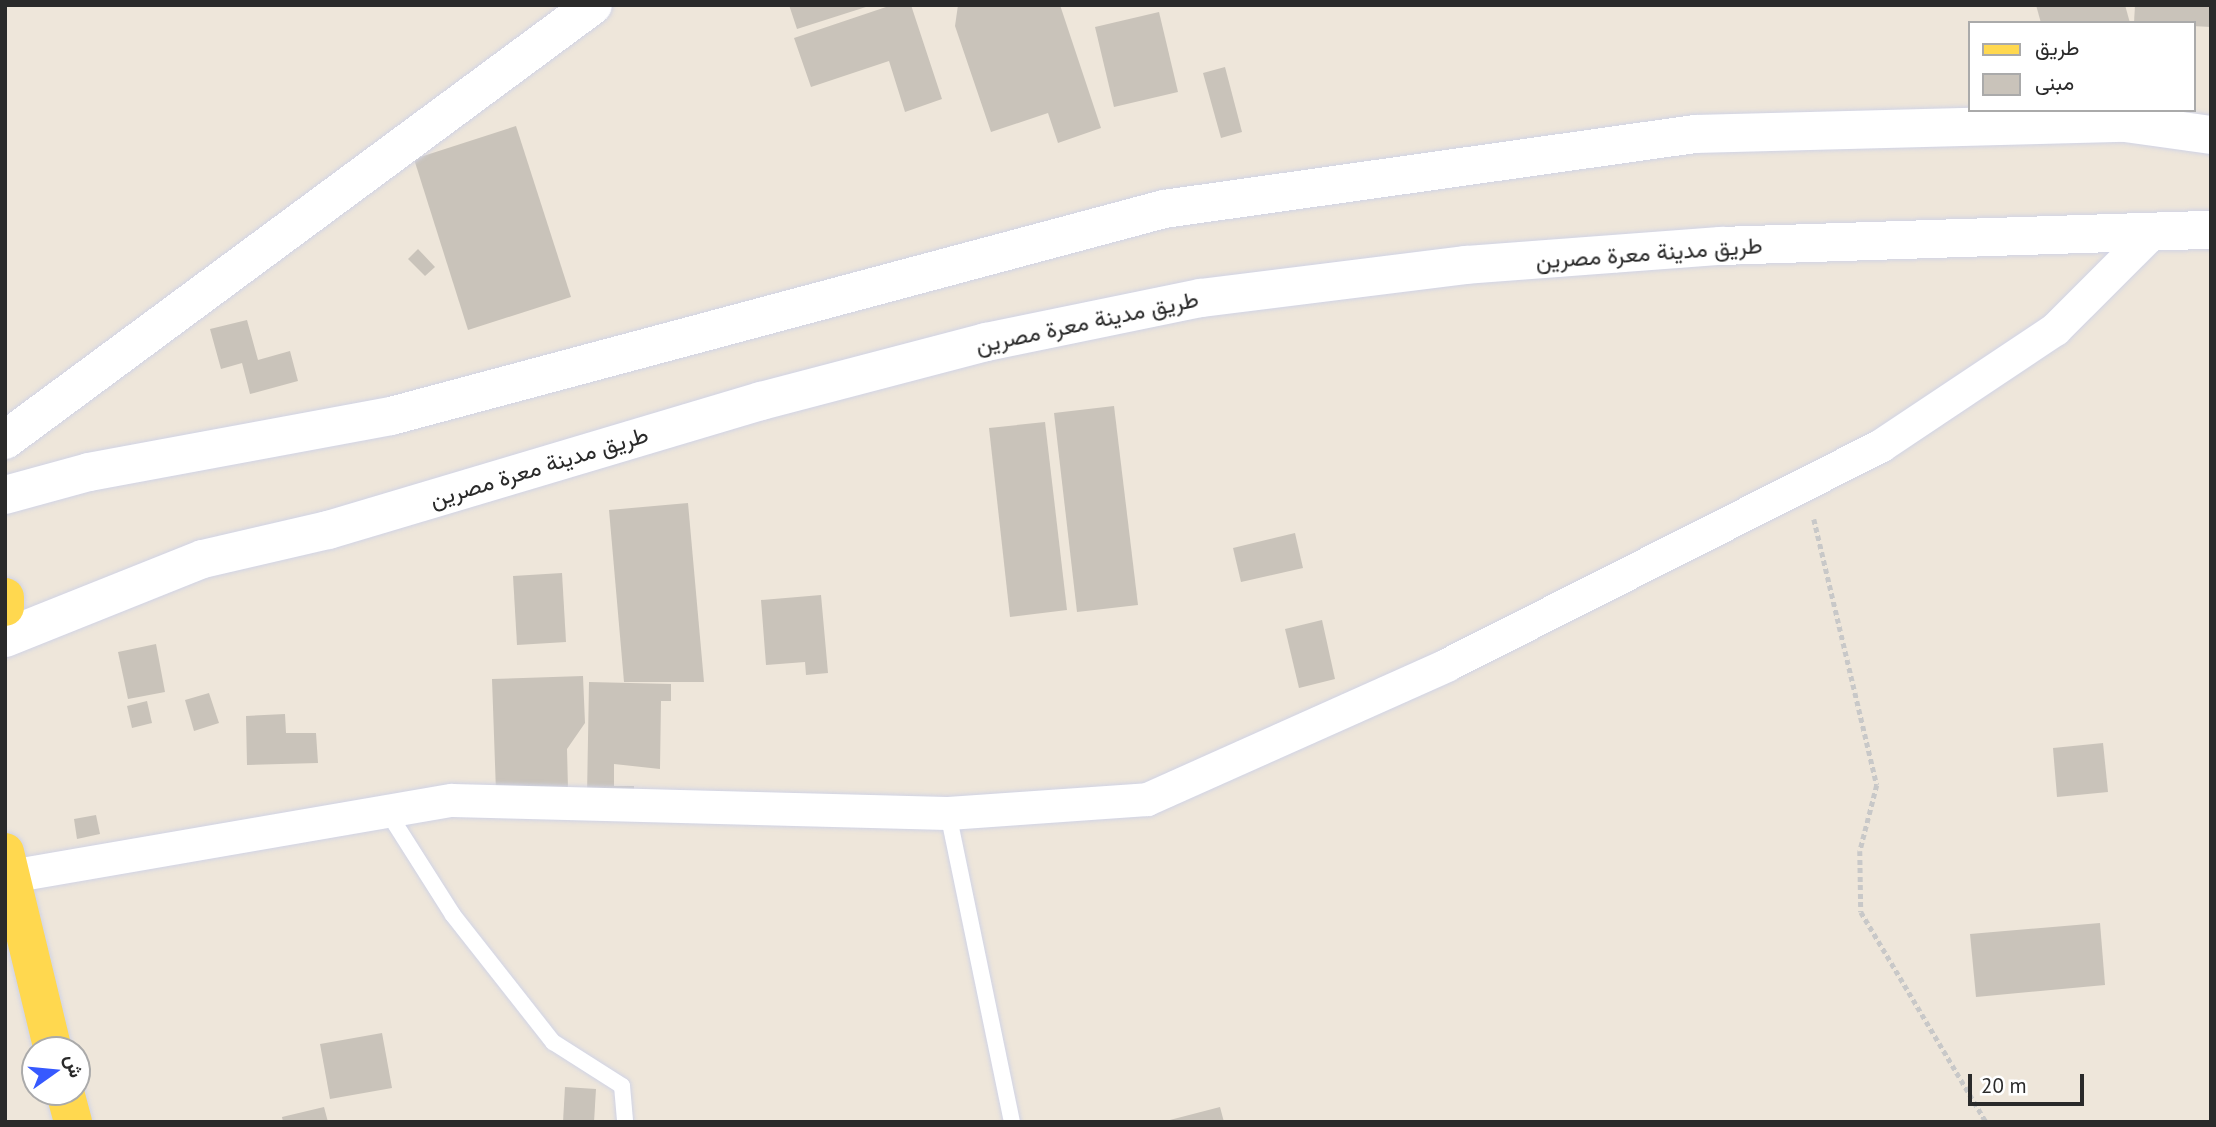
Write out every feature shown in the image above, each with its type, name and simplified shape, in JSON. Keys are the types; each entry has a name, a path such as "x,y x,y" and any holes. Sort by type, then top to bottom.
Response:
{"main road":[{"path":"5,440 593,5"},
{"path":"5,495 89,472 391,415 1164,209 1695,134 2125,122 2211,135"},
{"name":"طريق مدينة معرة مصرين","path":"5,638 203,559 328,530 761,401 986,342 1201,298 1466,265 1707,247 2149,235 2211,230"},
{"path":"5,597 5,607"},
{"path":"7,864 49,1036"}],"street":[{"path":"7,864 452,800 637,801 948,813 1147,799 1446,666 1881,445 2055,329 2149,235"}],"lane":[{"path":"385,808 453,915 553,1042 622,1086 625,1122"},
{"path":"948,813 1012,1122"}],"path":[{"path":"1805,484 1877,785 1860,851 1861,912 1986,1122"}],"building":[{"path":"789,5 869,5 869,6 797,29"},
{"path":"892,5 911,5 942,99 905,112 889,61 811,87 794,38"},
{"path":"958,5 1060,5 1101,128 1058,143 1048,113 991,132 955,26"},
{"path":"2036,5 2125,5 2129,21 2040,21"},
{"path":"2135,5 2211,5 2211,27 2195,26 2195,21 2134,21"},
{"path":"1159,12 1178,92 1114,107 1095,27"},
{"path":"1225,67 1242,132 1221,138 1203,73"},
{"path":"516,126 571,297 468,330 414,159"},
{"path":"418,249 435,267 425,276 408,259"},
{"path":"247,320 258,360 290,351 298,381 250,394 242,363 221,369 210,329"},
{"path":"1114,406 1138,605 1077,612 1054,413"},
{"path":"1045,422 1067,610 1010,617 989,428"},
{"path":"688,503 704,682 624,682 609,510"},
{"path":"1295,533 1303,568 1241,582 1233,548"},
{"path":"562,573 566,642 517,645 513,576"},
{"path":"821,595 828,673 806,675 805,662 766,665 761,600"},
{"path":"1322,620 1335,679 1299,688 1285,629"},
{"path":"156,644 165,692 128,699 118,652"},
{"path":"583,676 585,723 567,749 568,789 496,792 492,679"},
{"path":"589,682 671,684 671,701 661,701 660,769 614,764 614,786 634,786 634,797 587,796"},
{"path":"209,693 219,723 194,731 185,700"},
{"path":"147,701 152,723 132,728 127,706"},
{"path":"285,714 286,733 316,733 318,763 247,765 246,716"},
{"path":"2103,743 2108,792 2057,797 2053,748"},
{"path":"96,815 100,834 77,839 74,819"},
{"path":"2100,923 2105,985 1976,997 1970,934"},
{"path":"382,1033 392,1088 330,1099 320,1044"},
{"path":"565,1087 596,1089 594,1122 563,1122"},
{"path":"324,1107 328,1122 283,1122 282,1117"},
{"path":"1220,1107 1224,1122 1166,1122 1166,1121"}]}
